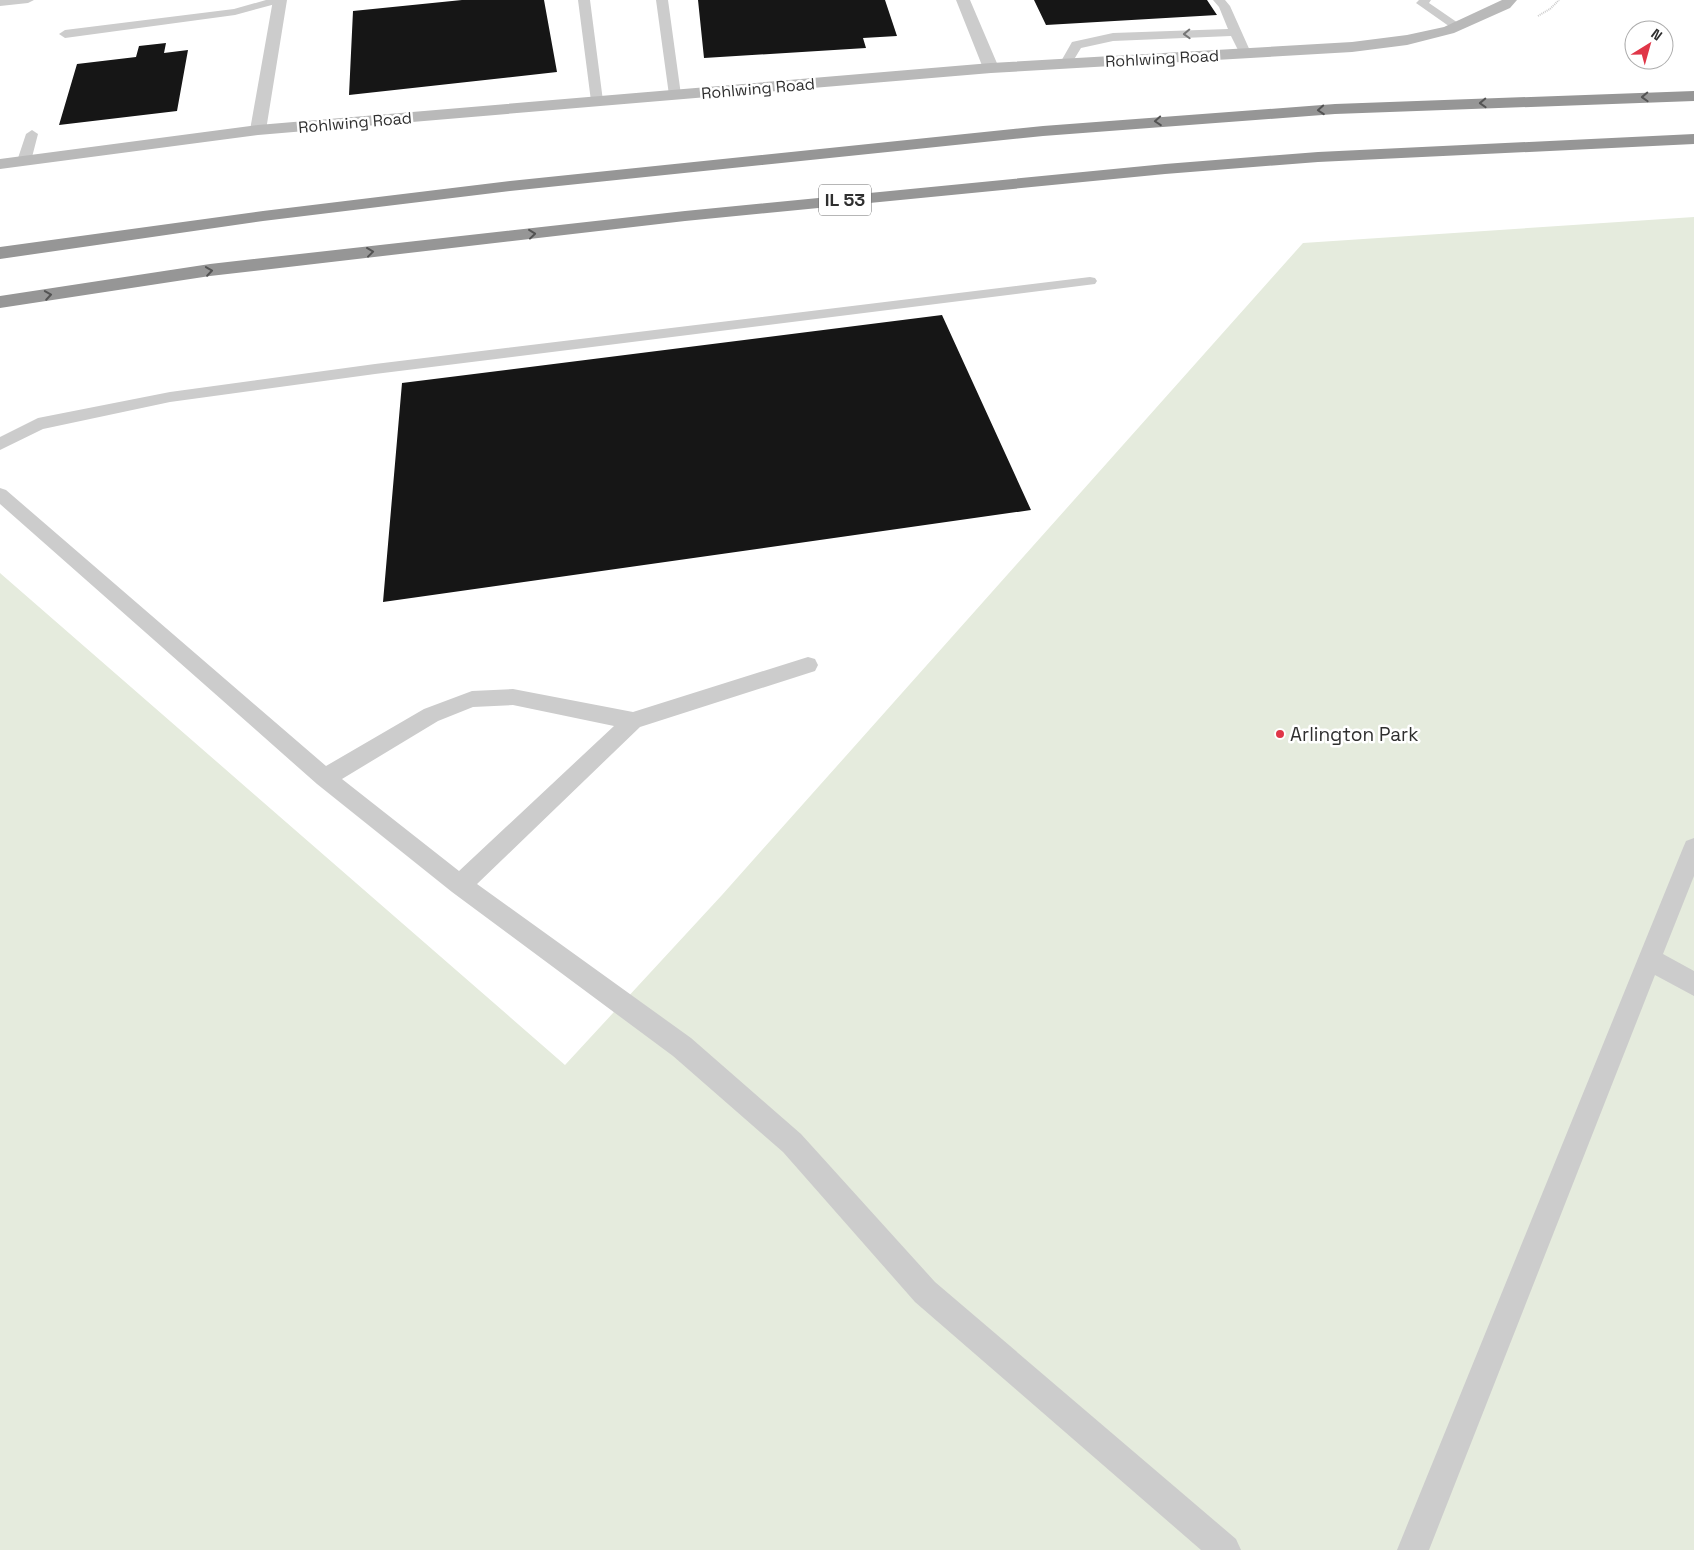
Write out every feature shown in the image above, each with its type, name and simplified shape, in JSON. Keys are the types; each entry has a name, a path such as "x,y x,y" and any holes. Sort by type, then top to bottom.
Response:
{"highway":[{"path":"0,254 263,216 510,186 1043,131 1335,110 1694,96"},
{"name":"IL 53","path":"0,302 220,269 685,216 1155,170 1328,157 1694,139"}],"main road":[{"name":"Rohlwing Road","path":"0,164 258,130 991,68 1352,47 1407,40 1457,27 1505,5 1510,0"}],"street":[{"path":"258,130 280,0"},
{"path":"963,0 991,68"}],"lane":[{"path":"0,2 28,0"},
{"path":"64,34 235,12 280,0"},
{"path":"584,0 597,101"},
{"path":"662,0 675,95"},
{"path":"1219,0 1224,6 1246,53"},
{"path":"1425,0 1422,4 1457,27"},
{"path":"1066,63 1076,45 1113,37 1236,32"},
{"path":"24,161 32,134"},
{"path":"0,444 38,424 170,397 375,369 1090,281"},
{"path":"0,494 325,778 460,885 682,1047 792,1143 925,1292 1224,1550"},
{"path":"460,885 633,721 808,665"},
{"path":"325,778 430,715 472,699 513,697 633,721"},
{"path":"1413,1550 1694,848"},
{"path":"1649,959 1694,984"}],"shaded area":[{"name":"Arlington Park","path":"1694,217 1694,1550 0,1550 0,573 565,1065 722,895 1303,243"}],"building":[{"path":"462,0 544,0 557,72 349,95 353,11"},
{"path":"698,0 885,0 897,36 863,38 866,48 704,58"},
{"path":"1034,0 1207,0 1217,15 1046,25"},
{"path":"166,43 164,53 188,50 177,111 59,125 77,64 136,57 139,46"},
{"path":"942,315 1031,510 383,602 402,383"}],"place":[{"name":"Arlington Park","path":"1280,734"}]}
